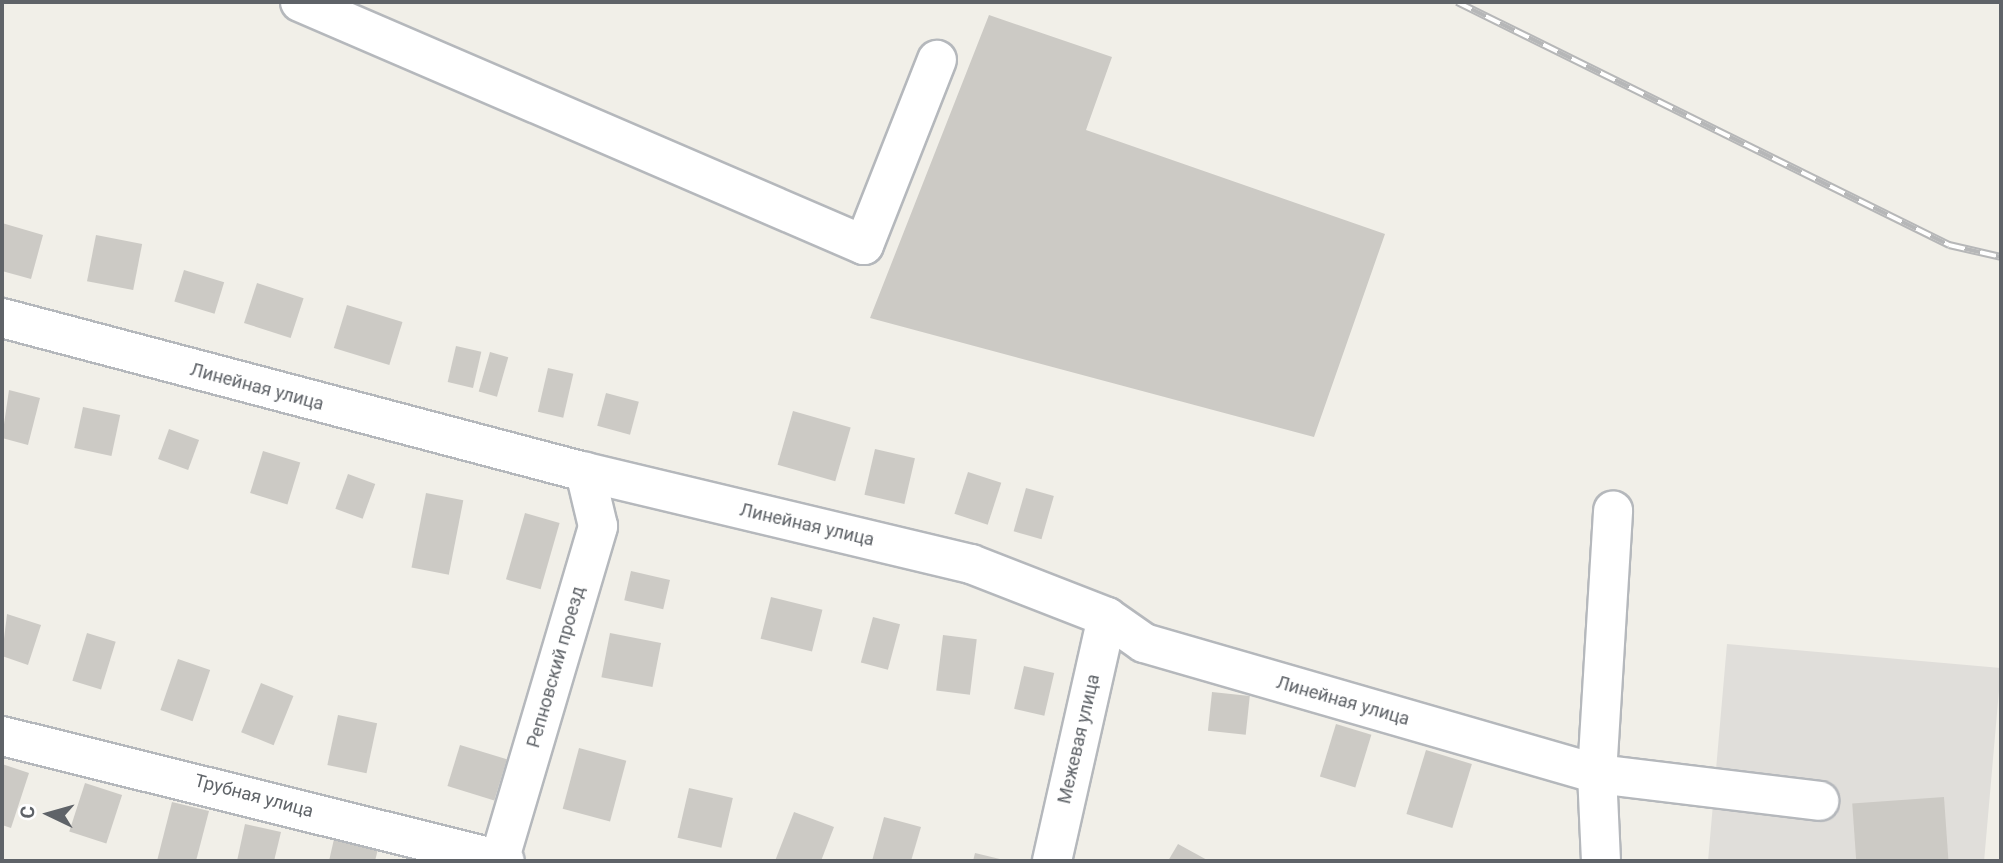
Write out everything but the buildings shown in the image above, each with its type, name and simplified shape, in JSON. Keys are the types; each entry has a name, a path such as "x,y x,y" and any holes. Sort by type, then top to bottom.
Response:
{"street":[{"path":"300,2 864,245 937,60"},
{"name":"Линейная улица","path":"2,318 585,472 971,564 1107,617 1144,643 1597,774 1819,801"},
{"name":"Репновский проезд","path":"501,861 598,526 585,472"},
{"path":"1601,861 1597,774 1613,510"},
{"name":"Межевая улица","path":"1052,861 1107,617"},
{"name":"Трубная улица","path":"2,736 501,861"}],"shaded area":[{"path":"1727,644 2001,668 1984,861 1708,860"}],"railway":[{"path":"1457,2 1949,245 2001,257"}]}
